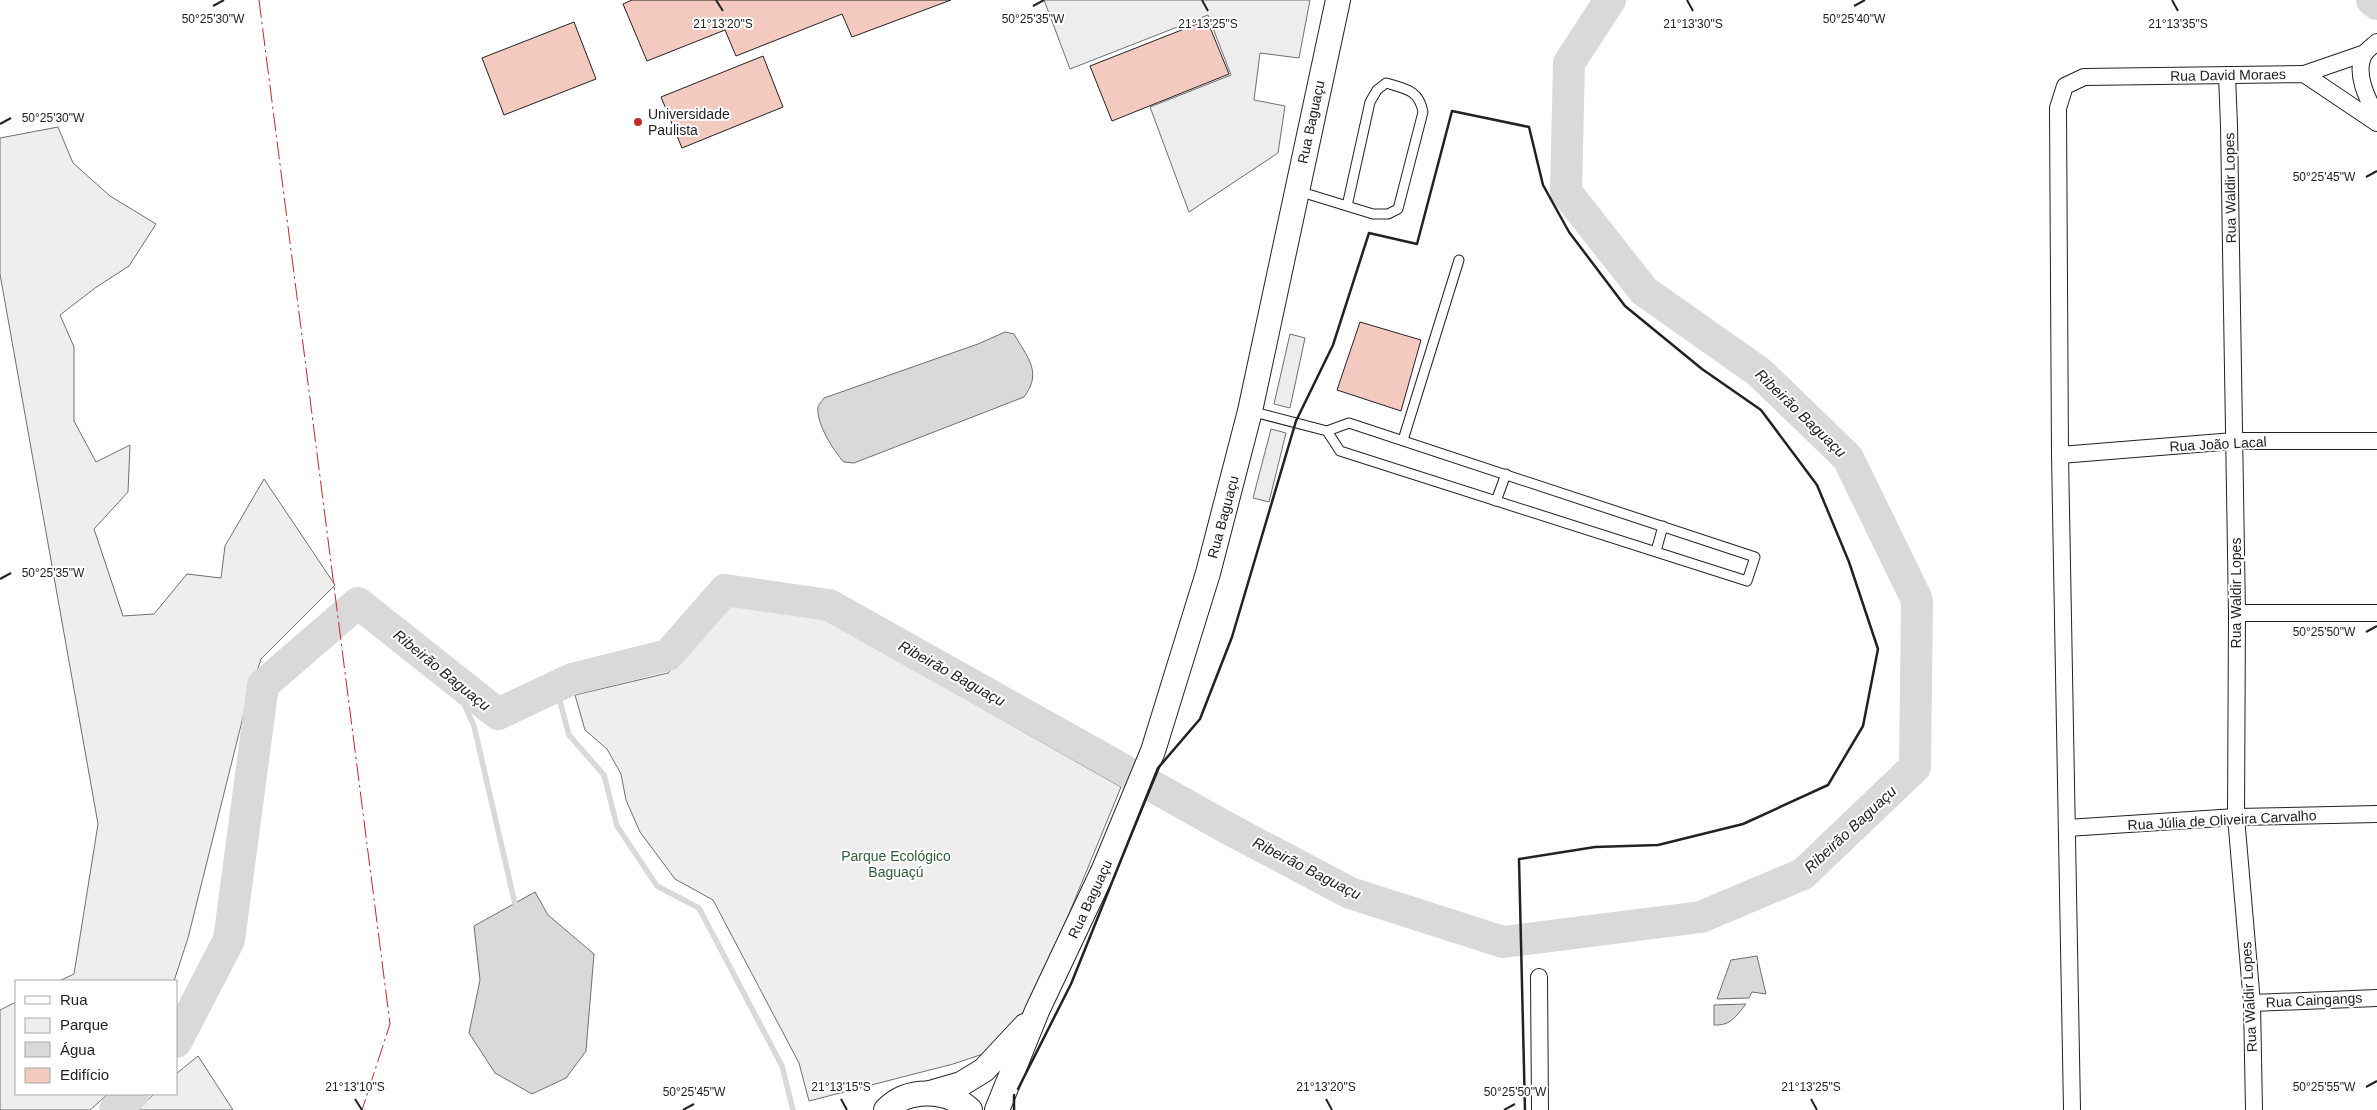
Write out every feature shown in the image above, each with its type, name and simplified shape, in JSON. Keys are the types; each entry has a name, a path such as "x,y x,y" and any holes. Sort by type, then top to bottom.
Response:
{"main road":[{"name":"Rua Baguaçu","path":"1037,1011 1104,869 1153,751 1208,573 1250,411 1338,0"},
{"path":"883,1108 909,1096 930,1093 960,1084 984,1070 1016,1038 1037,1011"},
{"path":"997,1110 1037,1011"},
{"path":"930,1093 948,1096 965,1104 970,1110"}],"street":[{"path":"2304,74 2371,48"},
{"path":"2371,48 2361,68 2366,97 2377,117"},
{"name":"Rua David Moraes","path":"2060,455 2058,108 2065,86 2084,77 2304,74 2377,123"},
{"name":"Rua Waldir Lopes","path":"2227,75 2237,613 2236,818 2252,1003 2254,1110"},
{"name":"Rua João Lacal","path":"2060,455 2234,441 2377,441"},
{"path":"2060,455 2072,1110"},
{"path":"2237,613 2377,612"},
{"name":"Rua Júlia de Oliveira Carvalho","path":"2067,828 2236,818 2377,814"},
{"path":"1539,977 1540,1110"},
{"name":"Rua Caingangs","path":"2252,1003 2377,998"}],"lane":[{"path":"1296,190 1347,206 1373,214 1388,214 1398,209 1423,112 1421,100 1410,90 1386,83 1377,90 1370,102 1347,206"},
{"path":"1403,440 1459,260"},
{"path":"1250,411 1327,431 1349,423 1755,557 1747,581 1340,451 1327,431"},
{"path":"1496,501 1506,474"},
{"path":"1656,551 1664,526"}],"green space":[{"path":"58,127 73,163 110,196 156,224 129,266 95,288 60,315 74,347 74,421 96,462 130,445 128,492 94,529 123,616 154,614 187,574 221,578 225,546 264,479 335,585 261,659 246,705 188,938 174,980 61,980 74,974 98,824 0,274 0,138"},
{"name":"Parque Ecológico Baguaçú","path":"733,603 825,619 1121,787 1034,999 992,1051 953,1064 809,1101 799,1063 713,900 675,879 640,832 626,800 621,774 607,749 585,730 575,695 668,673"},
{"path":"15,1002 15,1095 107,1095 90,1110 0,1110 0,1010"},
{"path":"198,1056 233,1110 136,1110 153,1095 178,1095 178,1072"}],"shaded area":[{"path":"1044,0 1310,0 1299,58 1260,53 1254,100 1285,106 1278,153 1189,212 1150,107 1231,75 1208,15 1070,69"},
{"path":"1290,334 1305,338 1290,408 1274,404"},
{"path":"1271,429 1286,433 1269,502 1253,498"}],"water":[{"path":"1005,332 1014,334 1031,365 1033,372 1032,380 1030,388 1024,397 854,463 844,462 826,437 818,414 819,404 824,398 978,344"},
{"path":"535,892 548,915 594,954 586,1051 566,1078 532,1094 495,1073 469,1033 480,980 474,926"},
{"path":"1757,956 1766,994 1752,992 1749,998 1717,999 1731,960"},
{"path":"1746,1004 1729,1022 1714,1025 1714,1005"}],"building":[{"path":"632,0 951,0 852,37 842,14 736,56 725,30 647,61 623,4"},
{"path":"1207,20 1229,74 1112,121 1090,66"},
{"path":"574,22 596,79 504,115 482,58"},
{"path":"763,56 783,107 682,148 661,97"},
{"path":"1360,322 1421,340 1401,411 1337,390"}],"waterway":[{"name":"Ribeirão Baguaçu","path":"178,1038 229,940 263,685 358,603 498,714 572,679 668,655 725,590 829,605 1229,829 1350,893 1503,942 1701,917 1803,874 1915,767 1917,600 1848,458 1759,372 1644,291 1566,192 1569,63 1610,0"},
{"name":"Ribeirão Baguaçu","path":"2372,0 2377,4"},
{"path":"452,677 474,726 515,904"},
{"path":"556,687 569,735 604,775 617,826 657,886 699,908 782,1066 793,1110"},
{"name":"Ribeirão Baguaçu","path":"115,1110 132,1095"}],"wall":[{"path":"1018,1089 1071,984 1158,768 1200,719 1232,637 1296,421 1333,345 1369,233 1417,244 1452,111 1529,127 1543,185 1569,232 1625,306 1702,369 1761,410 1817,485 1849,562 1878,649 1863,726 1828,785 1743,824 1658,845 1595,847 1519,859 1525,1110"},
{"path":"1014,1095 1014,1110"}],"power":[{"path":"259,0 390,1024 362,1110"}],"place":[{"name":"Universidade Paulista","path":"638,122"}]}
